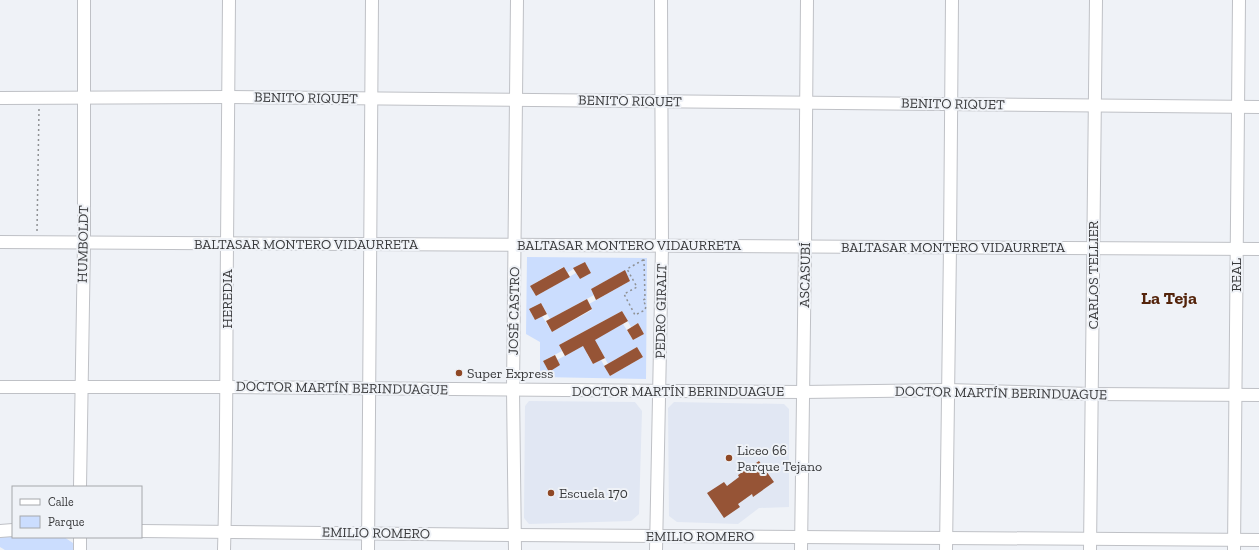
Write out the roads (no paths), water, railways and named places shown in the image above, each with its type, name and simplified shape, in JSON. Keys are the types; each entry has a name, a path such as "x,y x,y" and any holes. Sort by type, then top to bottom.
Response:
{"street":[{"name":"HUMBOLDT","path":"80,486 84,242 84,0"},
{"name":"HEREDIA","path":"224,550 227,387 226,244 229,0"},
{"path":"368,550 372,0"},
{"name":"JOSÉ CASTRO","path":"515,550 513,390 517,0"},
{"name":"PEDRO GIRALT","path":"656,550 662,246 661,0"},
{"name":"ASCASUBÍ","path":"801,550 804,392 807,0"},
{"path":"946,550 952,0"},
{"name":"CARLOS TELLIER","path":"1090,544 1096,0"},
{"name":"REAL","path":"1234,545 1239,0"},
{"name":"BENITO RIQUET","path":"0,98 229,97 517,99 1259,107"},
{"name":"BALTASAR MONTERO VIDAURRETA","path":"0,242 1259,249"},
{"name":"DOCTOR MARTÍN BERINDUAGUE","path":"0,386 804,392 948,390 1092,394 1259,395"},
{"path":"0,530 12,530"},
{"name":"EMILIO ROMERO","path":"142,531 515,535 946,537 1090,544 1234,545 1259,540"},
{"path":"80,538 80,550"}],"place":[{"name":"Super Express","path":"459,373"},
{"name":"Liceo 66 Parque Tejano","path":"729,458"},
{"name":"Escuela 170","path":"551,493"}],"district":[{"name":"La Teja","path":"1169,298"}]}
